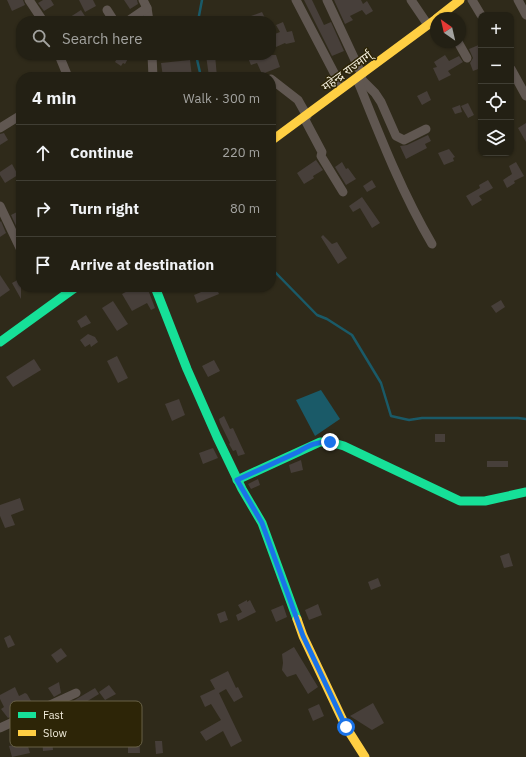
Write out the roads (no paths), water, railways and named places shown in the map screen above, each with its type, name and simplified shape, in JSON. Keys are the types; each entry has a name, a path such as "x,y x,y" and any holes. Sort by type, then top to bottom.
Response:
{"main road":[{"name":"महेन्द्र राज्मार्ग्","path":"446,12 460,0"},
{"name":"महेन्द्र राज्मार्ग्","path":"276,137 428,25"},
{"path":"0,342 69,292"},
{"path":"157,292 187,369 237,480 262,523 303,636 346,727 365,757"},
{"path":"237,480 320,442 330,442 344,446 460,501 483,501 510,494 526,492"}],"street":[{"path":"29,0 40,16"},
{"path":"296,0 342,88"},
{"path":"327,0 359,77 376,129 422,228 432,244"},
{"path":"411,0 428,25"},
{"path":"472,0 479,12"},
{"path":"518,0 526,15"},
{"path":"133,16 145,4"},
{"path":"145,4 148,16"},
{"path":"107,10 111,16"},
{"path":"461,48 467,58"},
{"path":"61,60 66,72"},
{"path":"152,60 153,72"},
{"path":"514,74 526,96"},
{"path":"359,77 375,93 381,102 396,136 404,140 426,129"},
{"path":"276,83 298,100 322,152 320,156 343,192"},
{"path":"0,128 16,119"},
{"path":"0,206 16,240"},
{"path":"59,701 76,693"},
{"path":"0,728 10,724"}],"water":[{"path":"321,390 340,419 315,436 296,400"}],"waterway":[{"path":"199,16 202,0"},
{"path":"197,60 200,72"},
{"path":"276,273 317,315 327,319 352,335 381,383 391,416 409,420 422,418 526,419"}]}
